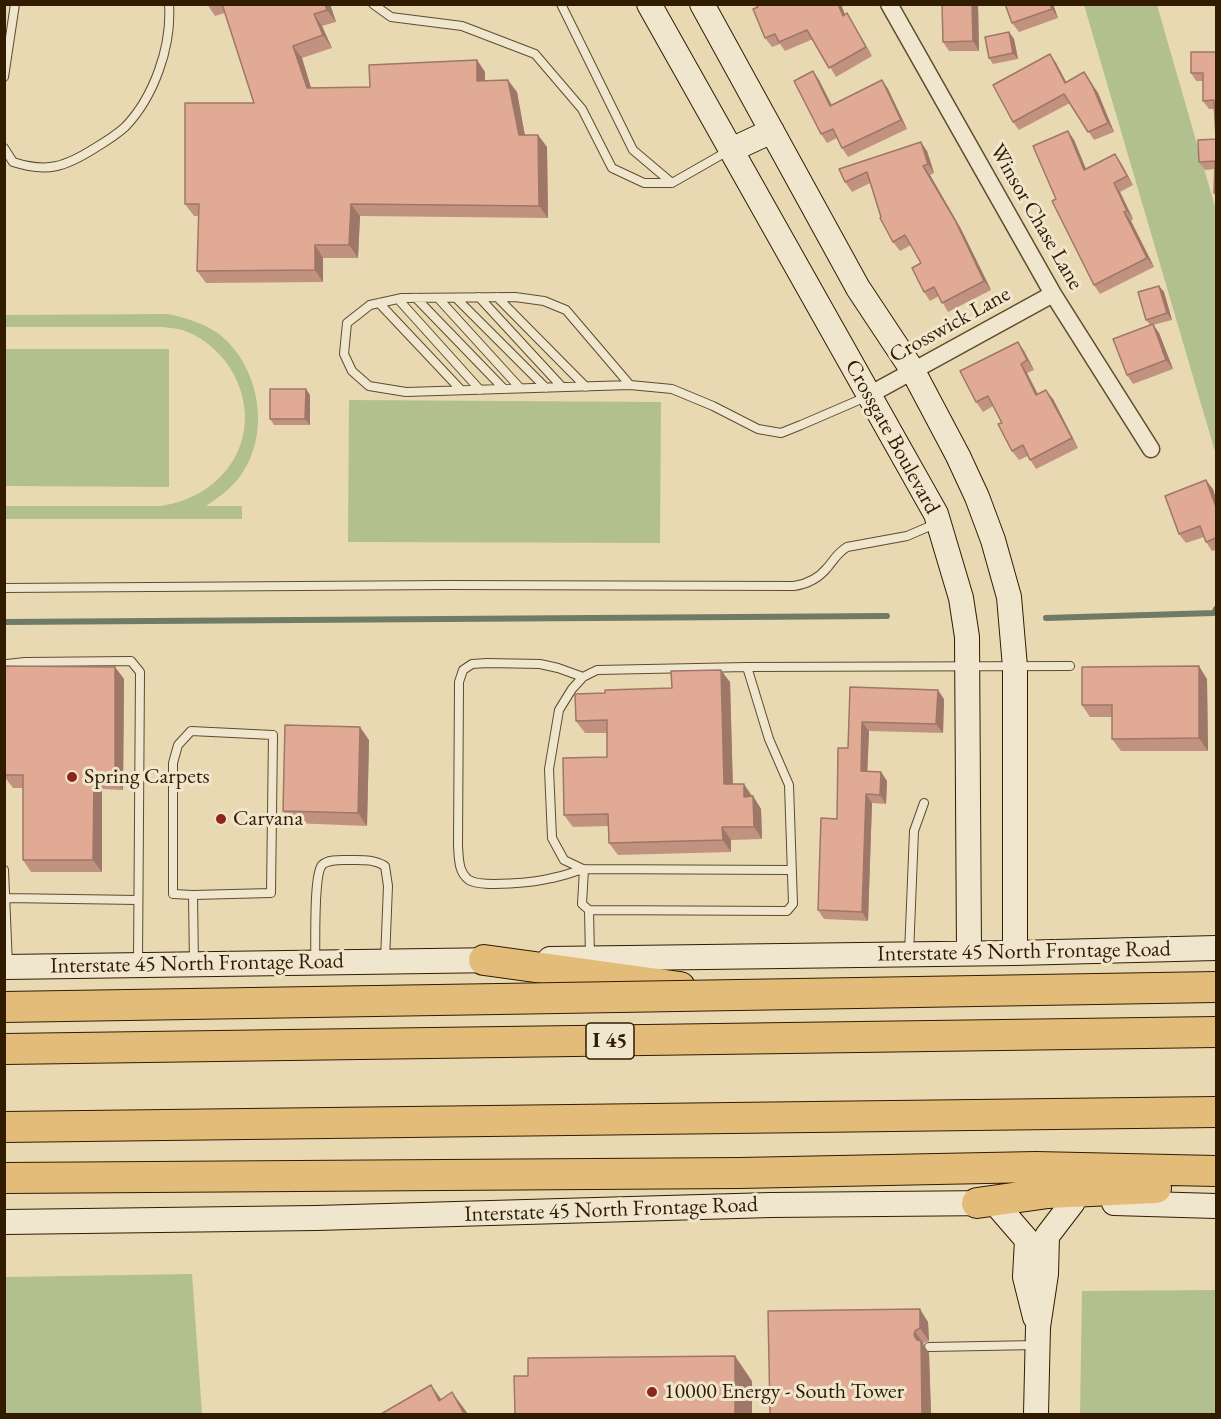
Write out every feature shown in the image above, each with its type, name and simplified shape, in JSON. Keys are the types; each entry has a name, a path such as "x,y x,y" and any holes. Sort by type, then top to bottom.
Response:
{"highway":[{"path":"484,960 686,988 1216,993"},
{"path":"4,1007 1216,987"},
{"name":"I 45","path":"4,1049 1216,1032"},
{"path":"4,1127 1216,1112"},
{"path":"4,1178 740,1173 1036,1167 1216,1171"},
{"path":"986,1203 1048,1193 1216,1185"}],"street":[{"name":"Crossgate Boulevard","path":"649,4 939,522 961,598 967,637 969,953"},
{"name":"Crossgate Boulevard","path":"702,4 858,288 913,371 972,487 993,540 1009,597 1015,667 1015,953"},
{"name":"Winsor Chase Lane","path":"889,4 1053,294 1151,449"},
{"path":"731,150 772,131"},
{"name":"Crosswick Lane","path":"869,395 1053,294"},
{"name":"Interstate 45 North Frontage Road","path":"6,967 1015,953 1216,948"},
{"name":"Interstate 45 North Frontage Road","path":"4,1222 316,1218 771,1205 1037,1201 1216,1206"},
{"path":"1036,1414 1038,1336 1046,1275 1047,1236 1073,1202"},
{"path":"986,1203 1027,1240 1025,1277 1038,1336"}],"lane":[{"path":"4,77 15,4"},
{"path":"4,148 13,162 42,169 64,165 81,157 123,128 136,113 153,85 165,52 170,21 169,4"},
{"path":"374,4 391,17 462,26 536,54 582,109 612,168 644,183 672,183 731,150"},
{"path":"561,4 633,150 672,183"},
{"path":"479,297 562,387"},
{"path":"497,297 586,387"},
{"path":"630,385 566,310 544,302 515,297 398,299 370,305 347,323 344,354 352,371 369,386 406,392 630,385 672,389 713,406 758,429 781,432 869,395"},
{"path":"416,298 504,389"},
{"path":"438,298 520,388"},
{"path":"456,298 546,388"},
{"path":"398,299 480,390"},
{"path":"380,303 461,390"},
{"path":"4,588 449,585 794,586 804,584 822,574 833,558 847,547 907,536 939,522"},
{"path":"4,666 25,662 130,661 140,672 138,965"},
{"path":"583,677 540,664 472,664 463,670 459,682 458,846 459,868 469,880 483,883 520,883 552,878 584,869 791,870"},
{"path":"584,869 564,860 552,837 549,769 559,710 572,689 583,677 597,670 1070,666"},
{"path":"584,869 582,904 589,910 787,912 793,904 789,785 769,739 747,667"},
{"path":"191,731 273,735 271,893 193,895 173,894 173,763 178,745 191,731"},
{"path":"909,954 914,831 924,803"},
{"path":"315,963 319,875 322,865 342,860 370,860 385,866 388,886 385,962"},
{"path":"4,870 6,967"},
{"path":"193,895 194,964"},
{"path":"6,898 138,900"},
{"path":"589,910 590,958"},
{"path":"929,1347 1038,1336"}],"green space":[{"path":"1084,5 1157,5 1216,210 1216,455"},
{"path":"168,314 195,321 219,334 233,348 252,383 257,403 258,423 249,462 235,483 206,506 242,506 242,519 5,519 5,506 160,506 184,500 204,490 221,476 234,459 242,440 245,418 242,396 233,373 219,354 206,343 182,330 162,327 5,327 5,315"},
{"path":"5,349 169,349 169,487 5,486"},
{"path":"349,400 661,402 660,543 348,542"},
{"path":"192,1274 202,1414 5,1414 5,1277"},
{"path":"1216,1290 1216,1414 1080,1414 1082,1291"}],"building":[{"path":"222,4 325,4 327,10 314,14 323,35 293,46 307,88 370,87 369,65 477,60 477,81 508,80 519,135 538,135 539,206 351,204 349,245 315,245 315,270 197,271 199,204 185,204 185,103 254,103"},
{"path":"756,4 838,4 843,16 847,13 866,47 829,68 807,30 779,42 775,34 765,38 753,9 758,7"},
{"path":"942,4 972,4 973,41 943,42"},
{"path":"1005,4 1050,4 1052,9 1012,23"},
{"path":"1009,32 1013,53 989,58 985,37"},
{"path":"1191,52 1216,52 1216,139 1214,100 1203,101 1203,73 1191,73"},
{"path":"1050,54 1065,83 1084,72 1108,123 1088,132 1064,94 1013,122 993,85"},
{"path":"813,71 830,106 882,80 901,120 842,148 833,129 821,134 794,81"},
{"path":"1068,131 1084,170 1115,154 1127,176 1114,183 1127,211 1124,212 1147,258 1094,285 1052,201 1056,199 1033,146"},
{"path":"1216,139 1216,193 1214,193 1215,161 1199,162 1198,140"},
{"path":"921,142 928,164 923,166 955,220 984,281 942,303 934,287 924,292 912,268 921,263 905,235 893,242 880,218 867,172 845,182 839,169"},
{"path":"1159,286 1167,313 1146,320 1138,292"},
{"path":"1153,324 1166,360 1127,375 1113,339"},
{"path":"1018,342 1027,360 1021,364 1036,395 1046,390 1072,438 1030,460 1023,445 1012,451 998,424 1002,423 988,396 976,402 960,371"},
{"path":"270,389 306,389 305,419 270,419"},
{"path":"1206,480 1216,507 1216,538 1206,542 1200,526 1179,534 1165,496"},
{"path":"5,666 115,667 115,777 94,777 93,860 23,860 23,775 4,775"},
{"path":"1199,666 1199,738 1112,739 1112,705 1082,705 1082,667"},
{"path":"721,670 724,784 744,784 744,797 753,796 754,827 722,827 723,840 609,843 608,814 564,815 563,758 607,757 607,720 576,721 575,694 605,693 605,690 672,688 671,671"},
{"path":"850,687 938,690 936,724 862,722 861,771 881,772 880,795 866,794 862,912 818,910 821,818 837,819 838,748 848,748"},
{"path":"285,725 360,727 358,813 283,811"},
{"path":"920,1309 920,1328 915,1331 914,1335 917,1340 921,1341 922,1414 770,1414 768,1311"},
{"path":"735,1356 735,1414 515,1414 514,1376 528,1376 528,1358"},
{"path":"431,1385 439,1401 452,1392 464,1414 381,1414"}],"waterway":[{"path":"1046,618 1214,613 1216,609"},
{"path":"4,622 887,616"}],"place":[{"name":"Spring Carpets","path":"72,777"},
{"name":"Carvana","path":"221,819"},
{"name":"10000 Energy - South Tower","path":"652,1392"}]}
